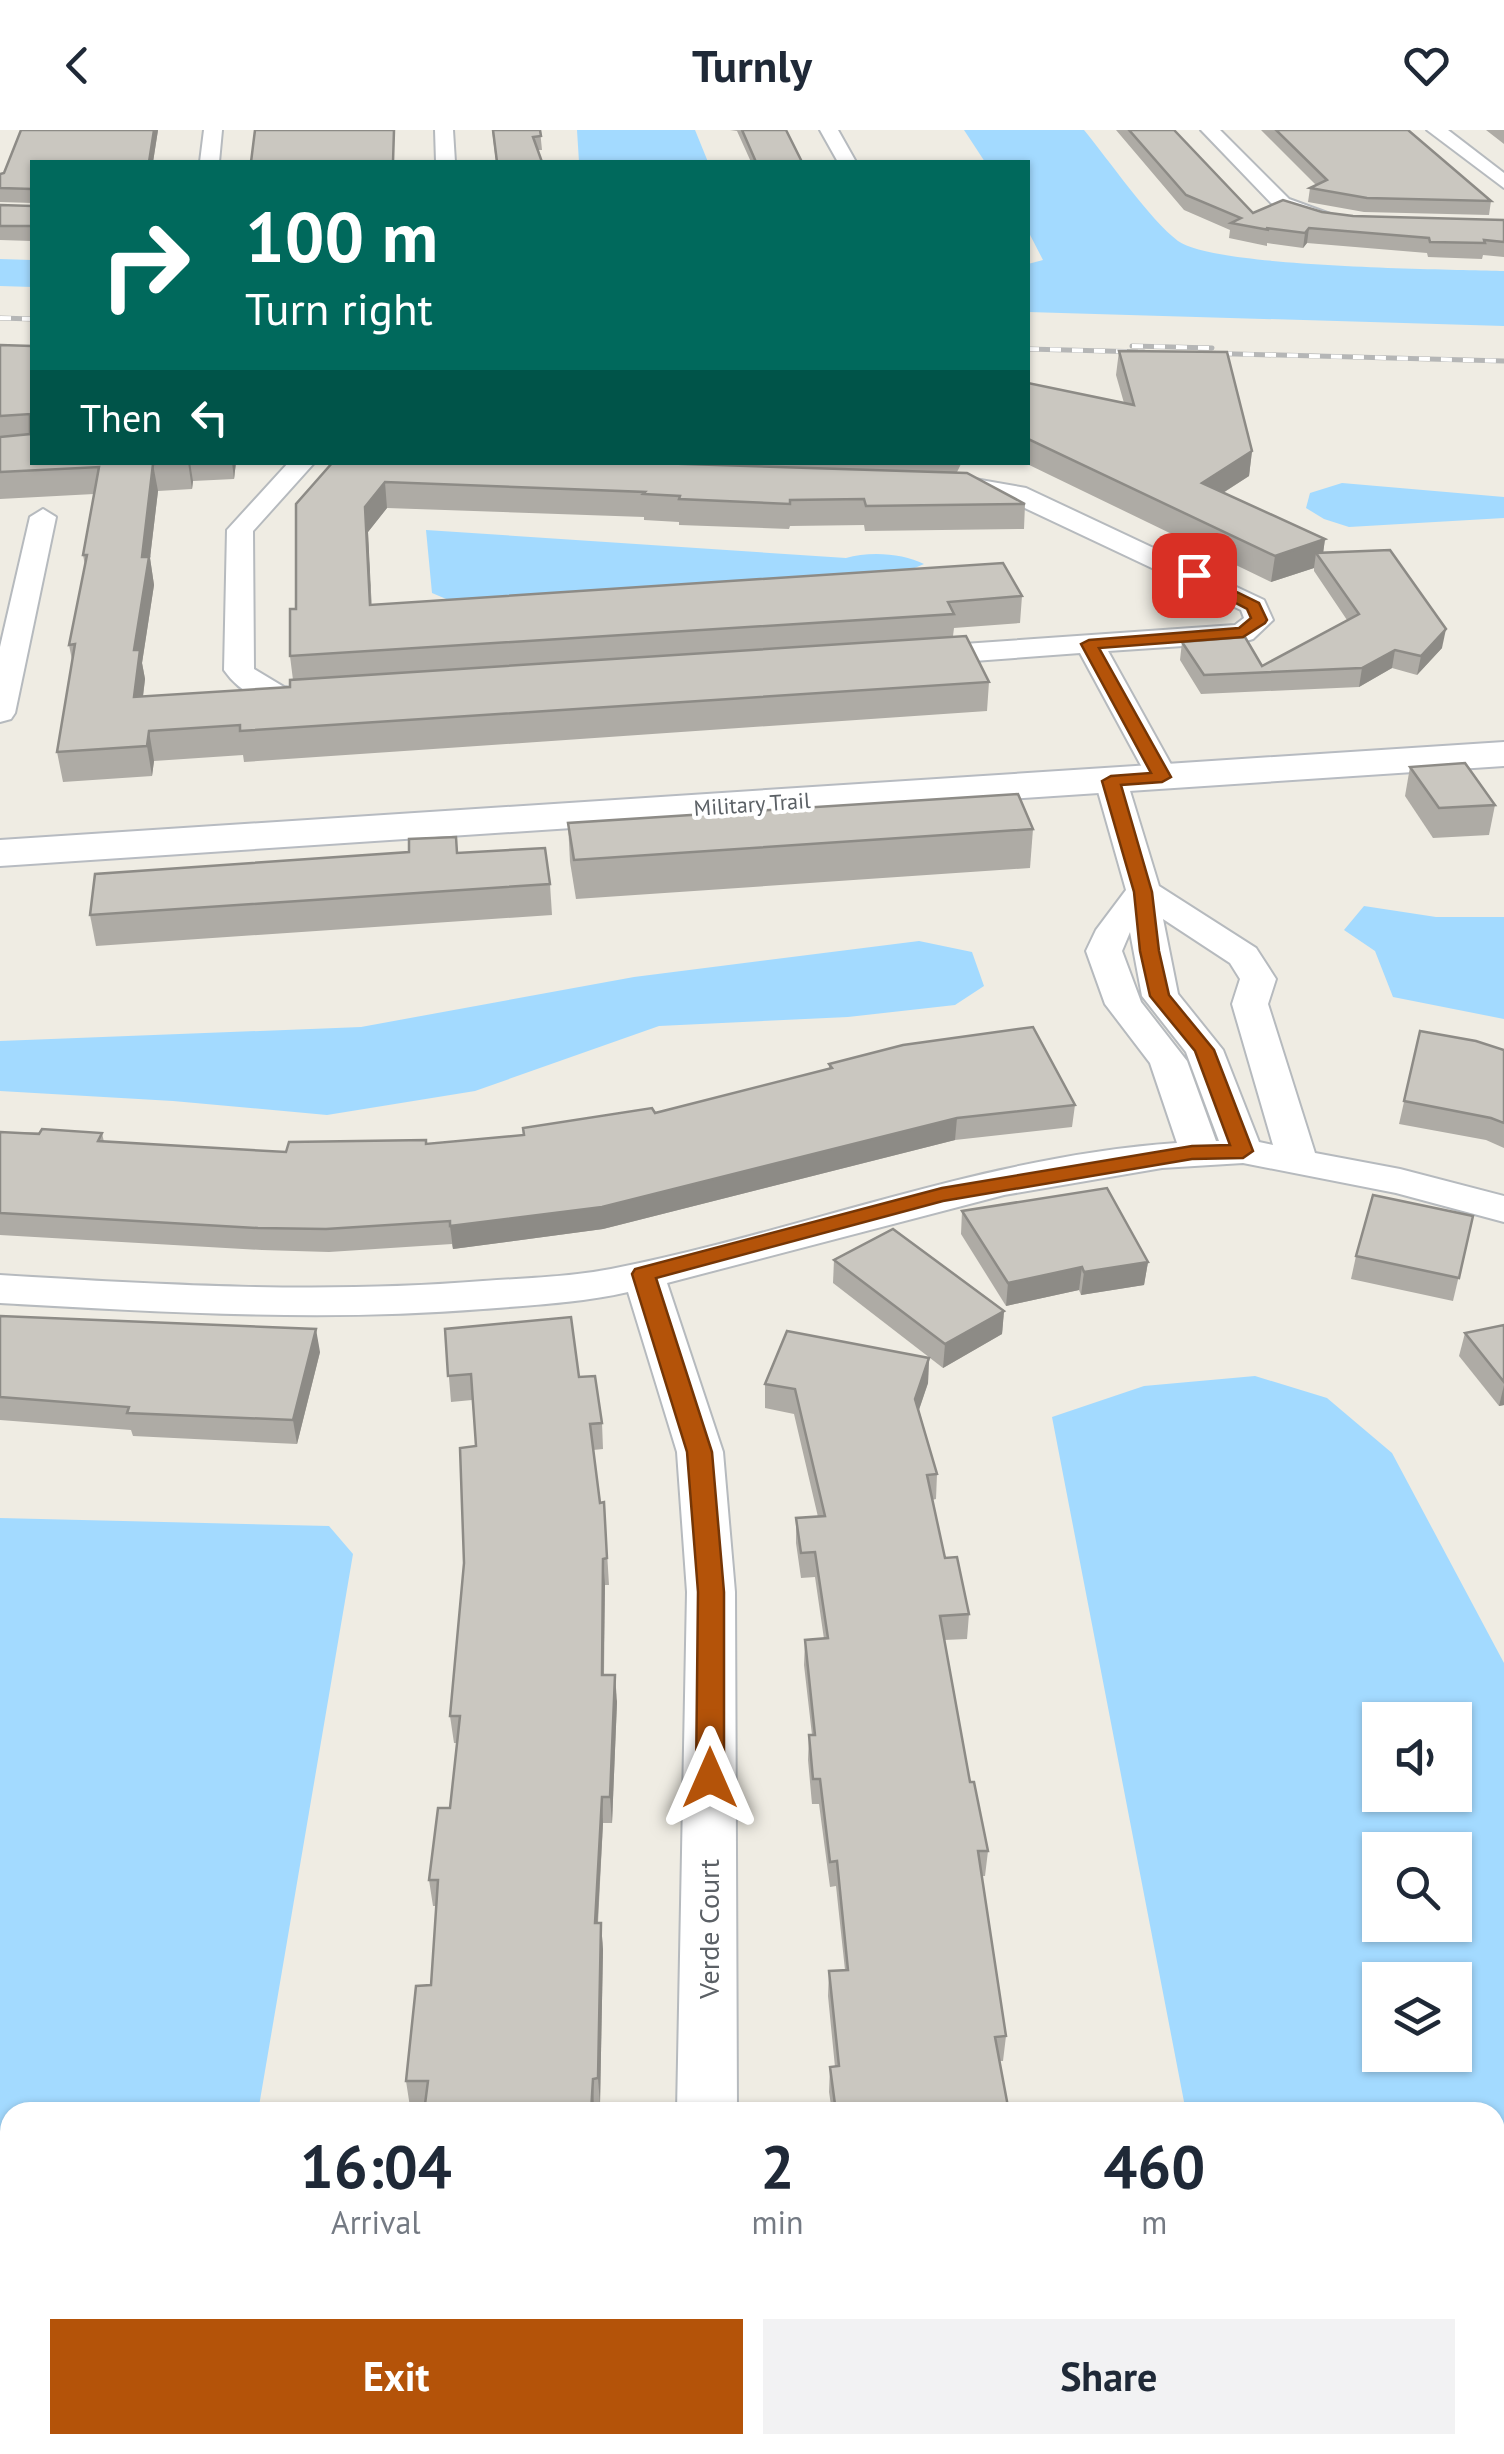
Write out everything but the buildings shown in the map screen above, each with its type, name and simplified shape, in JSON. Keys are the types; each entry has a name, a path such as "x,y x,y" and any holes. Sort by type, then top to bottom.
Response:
{"street":[{"path":"210,160 212,130"},
{"path":"444,130 446,160"},
{"path":"829,130 846,160"},
{"path":"1210,130 1282,202 1301,214 1360,220"},
{"path":"1436,130 1504,182"},
{"path":"300,465 240,530 239,670 250,684 272,694 304,698 343,696"},
{"path":"892,658 1243,633 1259,620 1254,606 1229,591 1017,494 979,486 915,482"},
{"path":"0,709 42,517"},
{"path":"0,573 30,571"},
{"path":"1089,644 1154,762"},
{"name":"Military Trail","path":"0,853 1111,781 1154,762 1504,724"},
{"name":"Military Trail","path":"0,821 1154,762 1504,754"},
{"path":"1111,781 1143,892 1149,951 1160,996 1204,1050 1243,1151"},
{"path":"1143,892 1114,930 1104,951 1122,1004 1168,1061 1200,1152"},
{"path":"1143,892 1243,956 1258,979 1250,1004 1298,1162"},
{"path":"0,1289 268,1305 399,1302 610,1282 942,1194 1200,1152 1243,1151 1400,1181 1504,1209"},
{"name":"Verde Court","path":"643,1274 700,1452 711,1592 707,2102"}],"water":[{"path":"577,130 695,130 707,160 579,160"},
{"path":"964,130 1084,130 1142,204 1178,241 1201,250 1283,262 1504,271 1504,326 1030,312 1030,263 1043,260 1030,235 1030,160 984,160"},
{"path":"0,259 30,260 30,287 0,286"},
{"path":"1342,483 1504,497 1504,518 1349,527 1306,508 1310,493"},
{"path":"426,530 846,558 886,554 924,564 910,570 451,601 432,593"},
{"path":"1364,906 1436,917 1504,917 1504,1019 1393,997 1375,951 1344,930"},
{"path":"919,941 972,952 984,986 955,1005 848,1017 659,1026 475,1091 327,1115 0,1091 0,1041 361,1027 634,977"},
{"path":"1255,1376 1327,1398 1392,1453 1504,1663 1504,2102 1184,2102 1052,1417 1144,1386"},
{"path":"0,1518 329,1526 353,1554 260,2102 0,2102"}],"railway":[{"path":"0,318 30,319"},
{"path":"1132,346 1212,348"},
{"path":"1030,349 1144,352"},
{"path":"1199,353 1504,361"}],"route":[{"path":"710,1778 711,1592 700,1452 643,1274 942,1194 1192,1152 1243,1151 1204,1050 1160,996 1149,951 1143,892 1111,781 1162,777 1089,644 1243,633 1259,620 1254,606 1194,575"}]}
